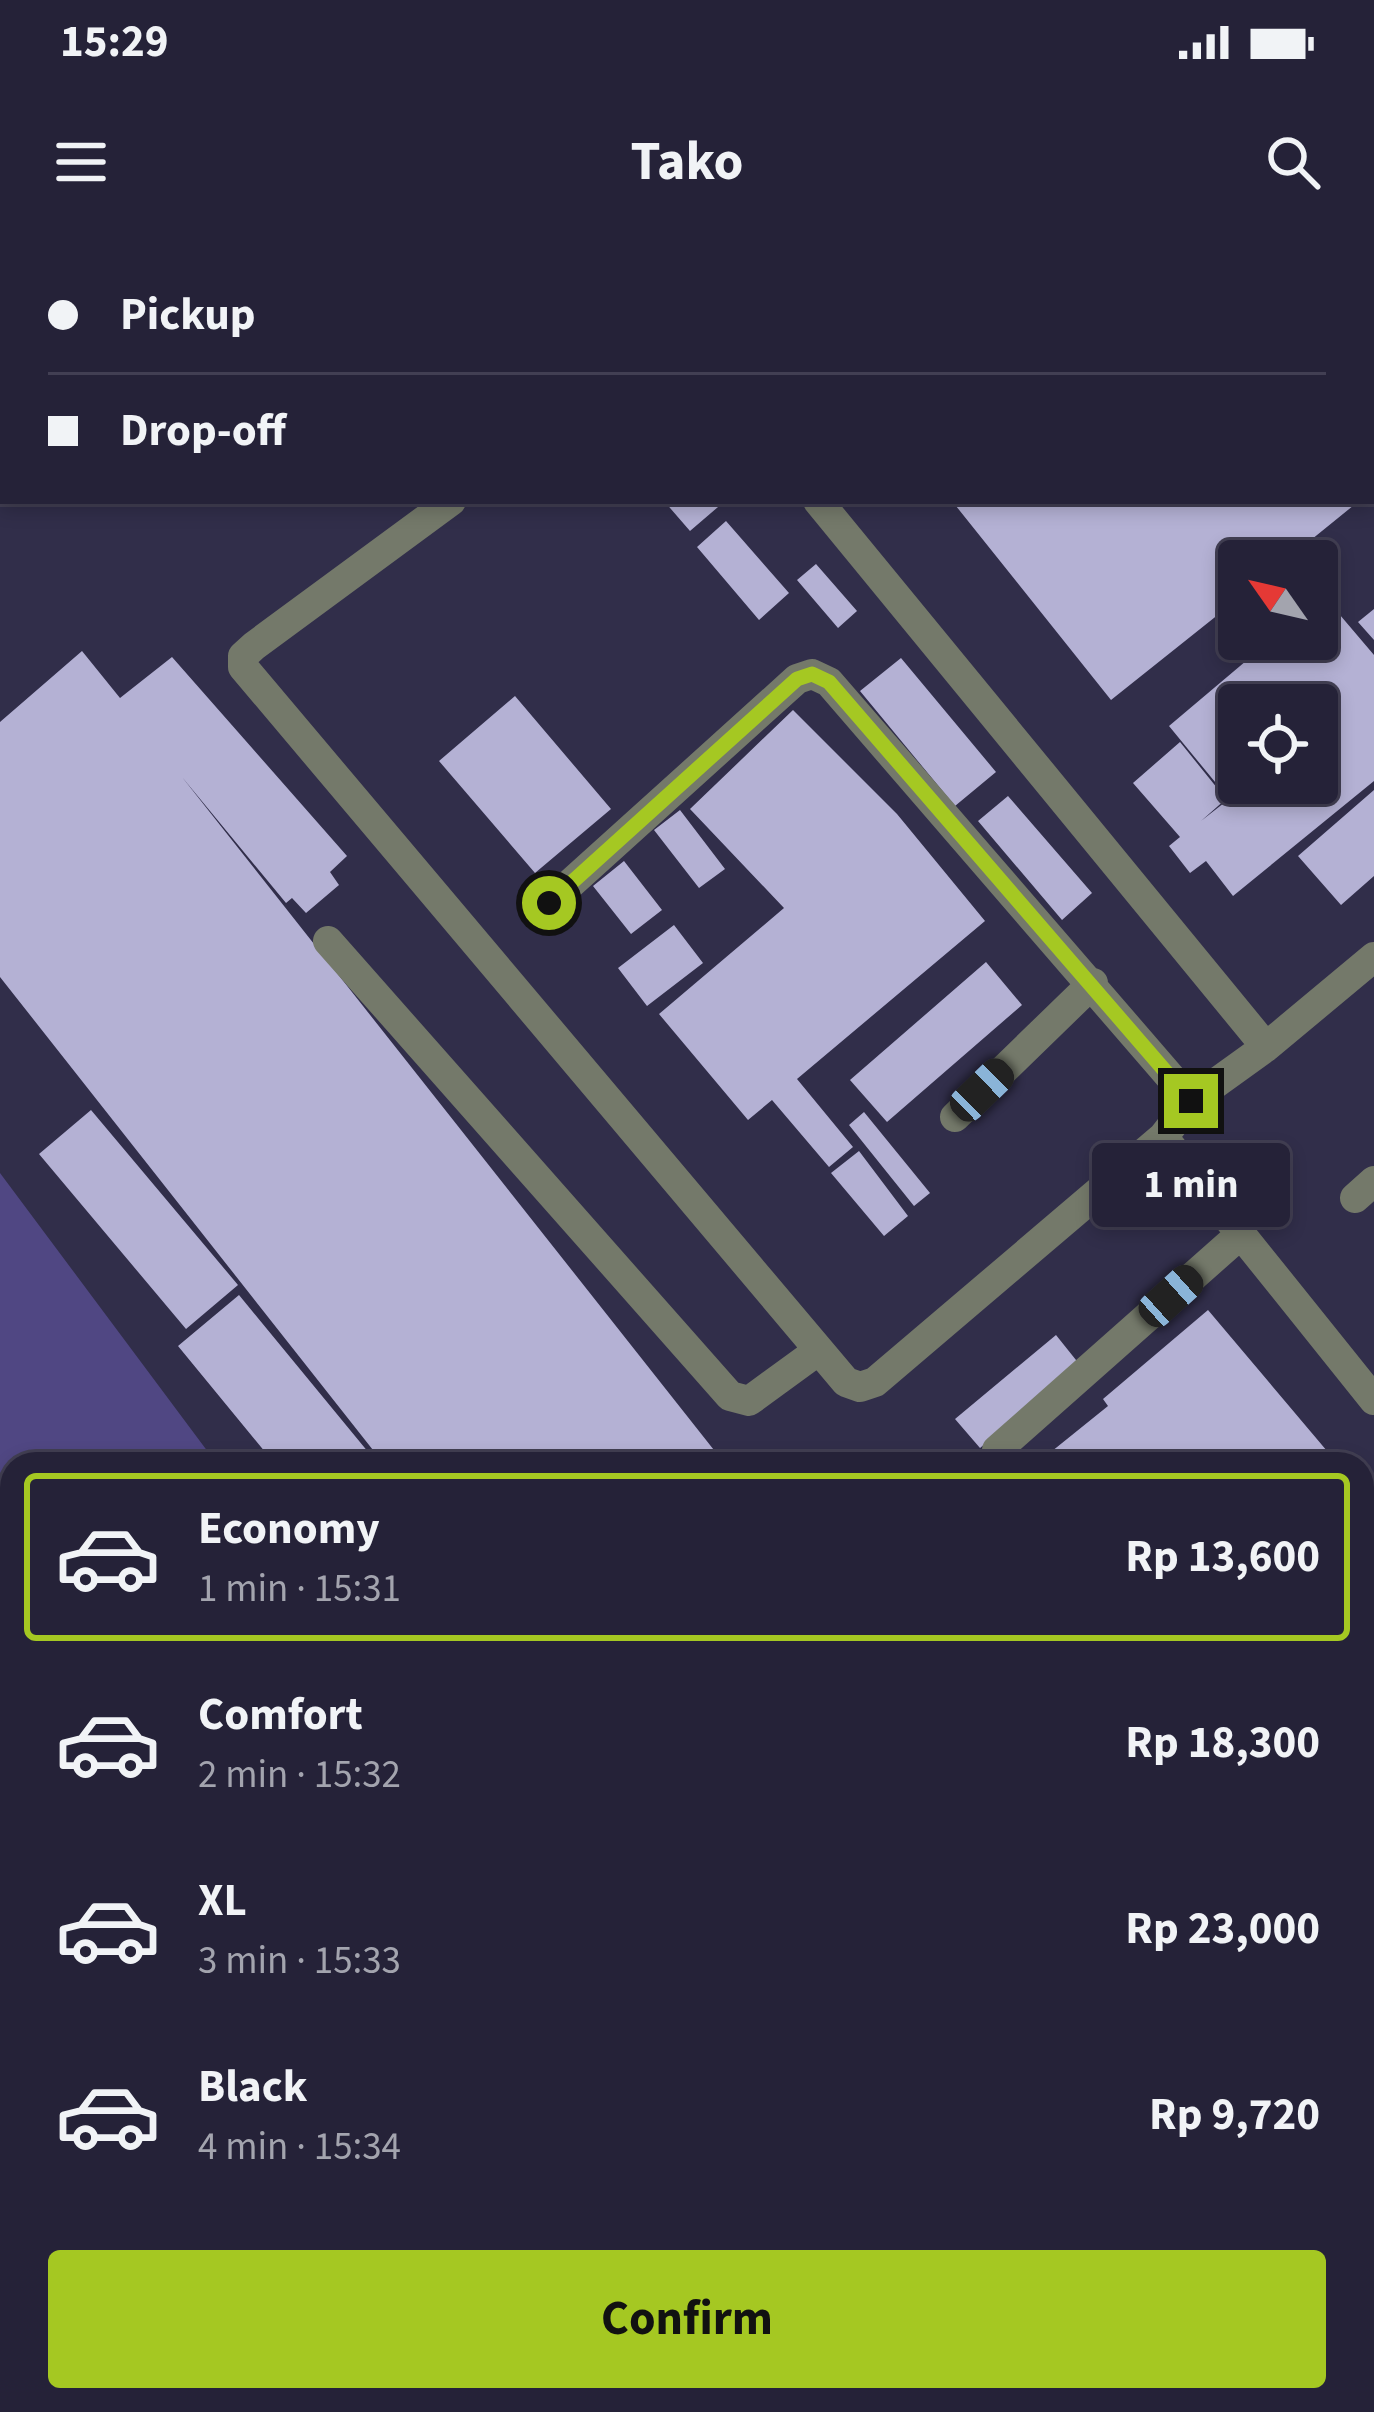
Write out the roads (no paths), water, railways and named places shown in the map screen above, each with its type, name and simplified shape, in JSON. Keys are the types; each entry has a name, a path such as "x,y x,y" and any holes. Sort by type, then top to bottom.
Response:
{"street":[{"path":"447,504 254,646 243,656 243,667 846,1382 860,1387 875,1382 1163,1137 1191,1101 1266,1047 1374,957"},
{"path":"820,504 1266,1047"},
{"path":"549,903 797,679 812,674 829,682 1191,1101"},
{"path":"328,941 730,1396 749,1401 819,1350"},
{"path":"955,1117 1093,983"},
{"path":"1163,1137 1374,1400"},
{"path":"998,1452 1241,1234"}]}
